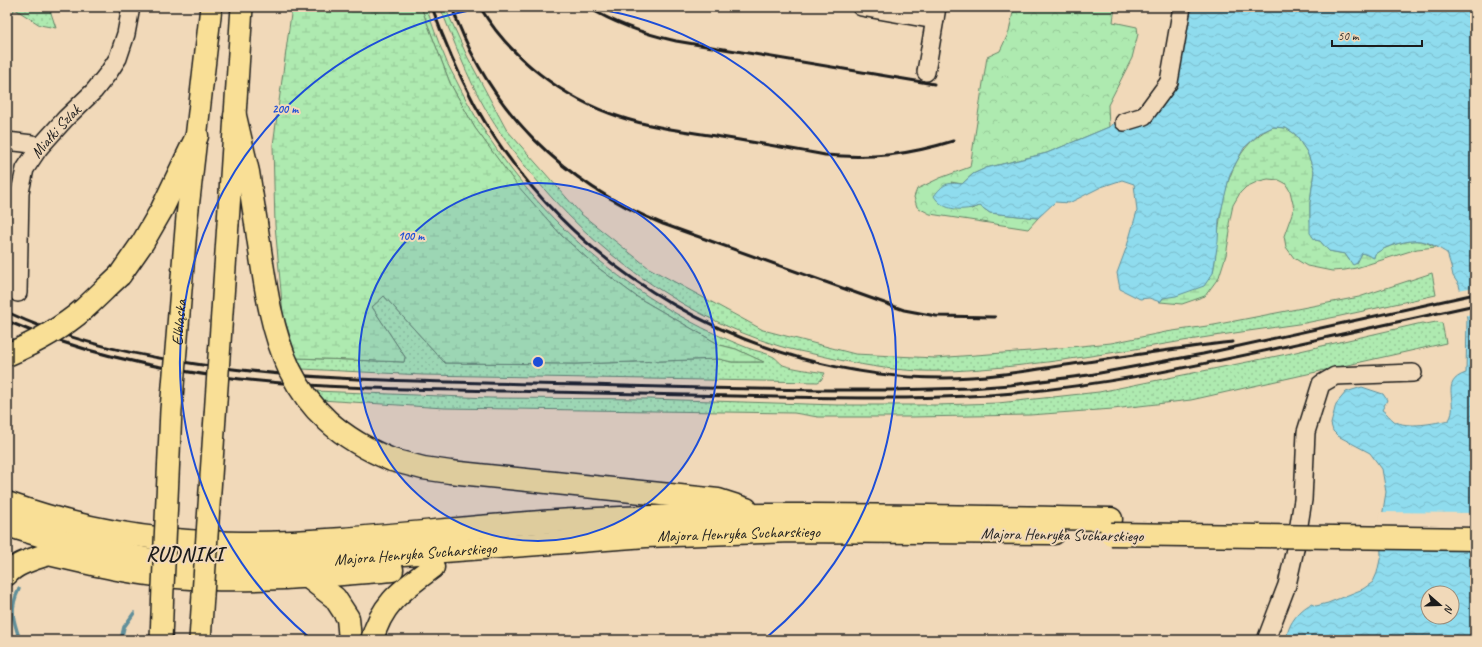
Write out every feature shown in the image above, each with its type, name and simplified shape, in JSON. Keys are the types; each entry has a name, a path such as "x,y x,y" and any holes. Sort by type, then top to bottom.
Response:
{"highway":[{"path":"235,116 248,172 265,284 278,342 286,362 299,387 322,416 336,429 353,441 373,452 392,460 423,468 718,500 765,515"},
{"path":"7,355 33,343 57,329 84,309 120,275 143,242 162,208 197,136"},
{"name":"Majora Henryka Sucharskiego","path":"7,503 69,522 153,538 241,543 296,542 574,520 765,515 1475,539"},
{"name":"Majora Henryka Sucharskiego","path":"7,525 52,539 146,559 228,564 296,562 646,536 791,531 1475,524"},
{"path":"7,541 48,554 102,566 176,577 246,580 308,578 605,554 646,536"},
{"path":"7,574 11,569 48,554"},
{"path":"372,640 375,628 384,610 398,593 433,567"},
{"path":"308,578 335,598 348,618 350,640"}],"main road":[{"name":"Elbląska","path":"161,640 170,410 188,217 211,7"},
{"path":"200,640 242,7"}],"street":[{"name":"Miałki Szlak","path":"18,293 20,192 26,169 39,148 66,118 94,91 110,72 118,58 126,34 131,7"},
{"path":"861,7 936,13 926,72"},
{"path":"1124,122 1144,116 1169,82 1182,7"},
{"path":"7,140 32,144 39,148"},
{"path":"1266,640 1287,585 1295,549 1303,500 1306,432 1321,384 1335,376 1413,373"}],"green space":[{"path":"7,7 49,7 56,28 40,25 15,9 7,20"},
{"path":"292,7 421,7 450,83 475,128 517,185 562,236 597,267 637,297 720,345 736,349 764,362 732,362 719,359 576,364 445,363 384,296 372,307 405,357 404,362 297,358 283,314 275,225 273,145"},
{"path":"421,7 426,7 447,64 485,131 513,172 545,209 580,244 619,276 660,304 703,328 748,348 771,356 783,365 825,373 821,380 818,382 423,375 302,369 297,358 404,362 405,357 372,307 384,296 445,363 576,364 719,359 732,362 763,362 736,349 720,345 637,297 597,267 562,236 517,186 475,128 450,83"},
{"path":"440,7 445,7 467,56 506,129 581,214 649,268 763,330 855,354 935,358 1111,343 1359,297 1432,273 1436,295 1305,323 1071,359 1026,365 954,371 917,371 872,366 784,347 742,333 707,317 673,298 641,277 581,228 529,171 495,124 472,84"},
{"path":"1014,7 1115,7 1113,22 1137,27 1138,34 1132,58 1108,105 1109,127 1047,153 986,168 973,174 962,184 951,182 971,209 980,206 990,213 1038,218 1028,229 930,214 917,207 914,197 917,189 940,178 970,167 987,57 1000,51 1009,32"},
{"path":"1273,127 1286,128 1295,134 1307,152 1314,171 1310,203 1310,220 1315,240 1320,241 1329,251 1345,254 1350,261 1357,263 1362,253 1375,254 1385,248 1404,242 1421,241 1436,247 1417,249 1345,270 1332,271 1307,266 1294,258 1286,247 1284,236 1294,208 1290,191 1285,183 1279,180 1268,179 1246,187 1240,193 1233,205 1229,224 1230,232 1226,255 1219,277 1205,296 1182,304 1160,302 1163,298 1213,273 1221,211 1232,171 1242,153 1255,138"},
{"path":"1436,322 1442,323 1446,343 1191,400 1113,409 1030,415 818,417 794,413 444,408 321,400 315,391 490,398 649,399 837,405 937,405 998,403 1099,392 1287,354 1422,323 1426,324"}],"water":[{"path":"1184,7 1475,7 1475,640 1287,640 1287,635 1291,624 1298,614 1306,607 1311,604 1316,606 1328,603 1363,589 1373,582 1377,573 1381,555 1380,530 1386,492 1382,469 1370,453 1338,436 1333,431 1331,424 1336,404 1346,392 1362,387 1383,394 1387,400 1382,410 1394,421 1406,425 1421,425 1449,420 1452,413 1451,387 1453,382 1458,377 1466,373 1467,318 1459,285 1453,276 1447,253 1428,243 1421,241 1410,241 1385,248 1375,254 1374,258 1362,253 1357,263 1353,265 1345,254 1329,251 1320,241 1315,240 1310,233 1310,203 1314,171 1307,152 1295,134 1286,128 1273,127 1260,133 1244,148 1230,174 1219,220 1218,241 1213,273 1204,286 1176,296 1163,298 1160,302 1149,298 1140,299 1120,289 1117,273 1127,246 1137,211 1134,184 1122,180 1101,187 1069,203 1055,202 1038,218 990,213 980,206 967,209 948,208 934,196 943,186 953,183 962,184 973,174 986,168 1047,153 1109,127 1121,118 1122,123 1171,84"}],"pier":[{"path":"1475,287 1475,313 1464,316 1458,290"},
{"path":"1381,512 1475,513 1475,550 1379,549 1378,530"}],"waterway":[{"path":"19,589 14,603 13,614 20,640"},
{"path":"121,640 124,627 134,613"}],"railway":[{"path":"432,7 441,32 475,105 514,165 561,218 614,265 673,304 736,336 803,359 873,373 944,378 1002,374 1233,342"},
{"path":"452,7 467,44 486,79 508,110 534,139 562,165 593,188 627,207 663,224 904,310 936,316 995,317"},
{"path":"480,7 492,26 507,43 540,74 559,88 579,99 620,117 655,126 825,155 890,155 921,150 953,141"},
{"path":"588,7 630,28 676,41 934,84"},
{"path":"7,312 49,330 138,354 227,368 314,377 444,382 756,389 891,390 970,388 1010,385 1089,375 1203,354 1475,294"},
{"path":"7,321 66,343 127,360 189,372 252,380 380,388 775,397 894,398 954,397 1048,390 1147,375 1303,343 1475,305"}],"district":[{"name":"RUDNIKI","path":"185,554"}]}
